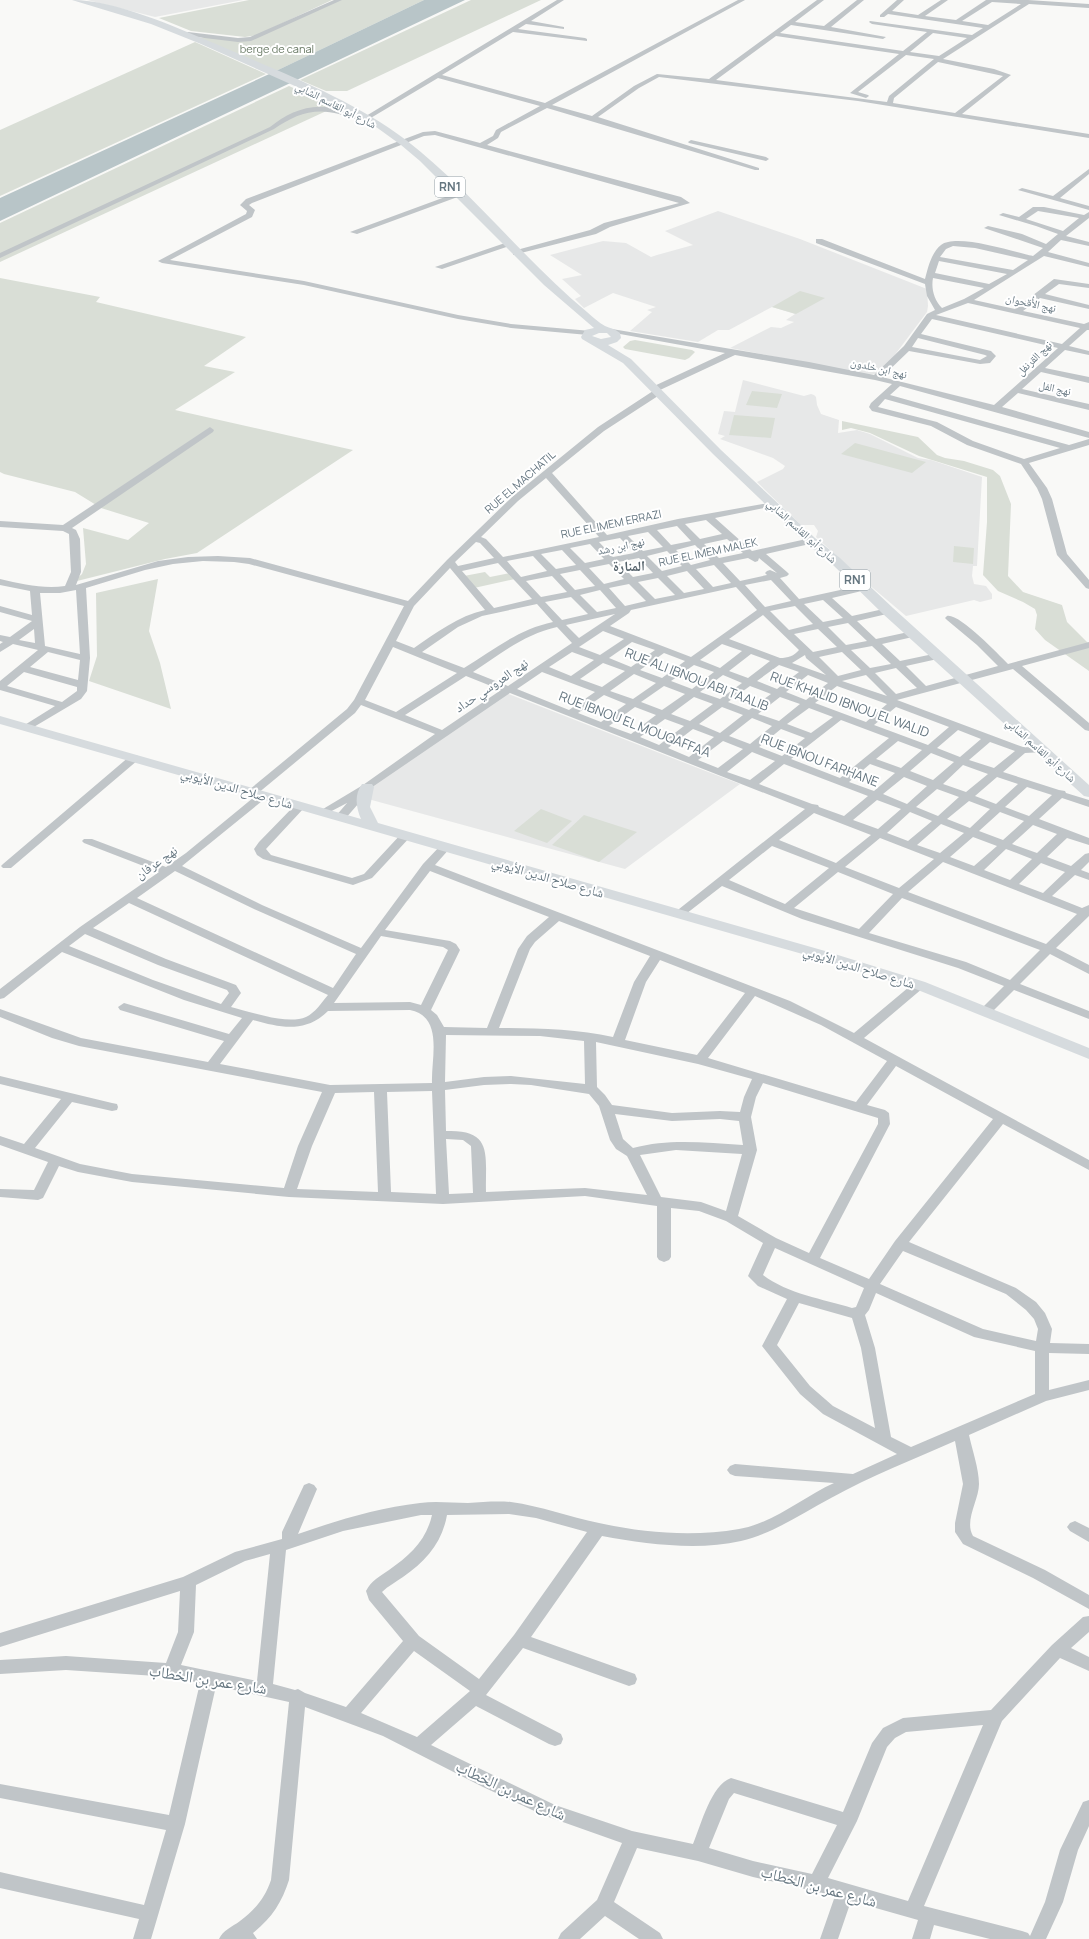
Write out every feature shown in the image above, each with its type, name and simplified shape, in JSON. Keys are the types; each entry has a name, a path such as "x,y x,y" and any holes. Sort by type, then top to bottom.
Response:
{"main road":[{"name":"شارع أبو القاسم الشابي","path":"76,0 129,13 188,34 367,118 403,142 516,253 585,317 610,334 627,361"},
{"name":"شارع أبو القاسم الشابي","path":"585,317 590,336 627,361 771,504 811,541 836,561 913,634 1089,793"},
{"path":"590,336 610,334"},
{"name":"شارع صلاح الدين الأيوبي","path":"0,720 678,915 819,954 919,985 1089,1054"},
{"path":"367,787 363,807 372,826"}],"street":[{"path":"188,34 238,40 251,39 339,0"},
{"path":"0,256 272,128 287,118 305,111 326,109 357,118 367,118 561,0"},
{"path":"480,146 496,137 498,131 742,0"},
{"path":"710,81 821,0"},
{"path":"826,28 861,0"},
{"path":"859,33 901,0"},
{"path":"919,17 945,0"},
{"path":"957,22 991,0 1087,4"},
{"path":"890,102 904,86 939,59 1028,2"},
{"path":"887,12 990,27"},
{"path":"526,22 562,28"},
{"path":"872,22 973,37"},
{"path":"789,24 883,37"},
{"path":"870,47 898,26"},
{"path":"513,30 585,40"},
{"path":"932,30 854,93 890,102 956,115 1089,136"},
{"path":"776,34 905,52 1001,72 1008,75 956,115"},
{"path":"197,39 211,36"},
{"path":"438,76 593,118 757,169"},
{"path":"593,118 654,76 890,102"},
{"path":"516,253 593,232 607,225 686,203 656,193 431,133 423,134 389,146 250,201 244,205 251,210 248,215 162,261 304,282 458,318 590,336"},
{"path":"678,145 694,142 766,159"},
{"path":"1054,199 1089,171"},
{"path":"1022,190 1089,208"},
{"path":"354,232 459,196"},
{"path":"1021,219 1036,210 1044,209 1086,219"},
{"path":"1003,215 1021,219 1062,236 1089,244"},
{"path":"876,378 907,348 930,316 940,310 968,301 1014,273 1086,219"},
{"path":"988,228 1019,236 1045,250 1089,265"},
{"path":"819,241 930,279 991,287"},
{"path":"940,310 934,305 930,279 936,258 945,245 958,243 1034,259"},
{"path":"439,267 508,245"},
{"path":"936,258 1014,273"},
{"path":"1017,312 1059,281 1089,286"},
{"path":"1039,295 1089,306"},
{"name":"نهج الأُقحوان","path":"968,301 1088,326"},
{"path":"930,316 1089,353"},
{"name":"نهج القرنفل","path":"995,409 1040,369 1062,346 1088,326"},
{"name":"نهج ابن خلدون","path":"610,334 825,367 898,383 1089,435"},
{"path":"907,348 980,362 987,360 992,356 984,351 916,335"},
{"name":"RUE EL MACHATIL","path":"359,701 410,605 453,565 475,538 515,500 601,429 657,390 732,353"},
{"path":"1040,369 1089,380"},
{"path":"898,383 873,407 875,409 934,424 970,443 1024,462 1089,442"},
{"name":"نهج الفل","path":"1016,390 1089,407"},
{"path":"883,396 1069,448"},
{"path":"65,528 210,430"},
{"path":"1024,462 1047,500 1062,555 1089,586"},
{"path":"547,473 604,538"},
{"name":"RUE EL IMEM ERRAZI","path":"453,565 500,560 771,504"},
{"path":"397,716 524,634 537,628 784,574 727,536 708,517"},
{"path":"678,522 763,610 834,680"},
{"path":"0,524 65,528 73,532 75,539 76,572 69,589"},
{"path":"649,528 711,590"},
{"path":"621,534 681,596"},
{"name":"نهج ابن رشد","path":"519,580 727,536"},
{"path":"475,538 483,541 559,622 575,645"},
{"path":"591,540 652,602"},
{"name":"RUE EL IMEM MALEK","path":"415,652 466,619 491,611 718,563 811,541"},
{"path":"563,546 602,588 627,608"},
{"path":"534,552 594,615"},
{"path":"0,582 35,589 69,589 173,561 207,557 226,558 250,561 410,605"},
{"path":"453,565 491,611"},
{"path":"774,576 797,603 868,672 892,700"},
{"path":"27,728 77,697 82,691 85,658 80,587"},
{"path":"602,726 763,610 863,588"},
{"path":"35,589 37,620 43,648"},
{"path":"826,597 925,690"},
{"name":"نهج العروسي حداد","path":"367,787 602,627 627,608"},
{"path":"0,609 37,620"},
{"path":"787,633 888,611"},
{"path":"950,618 981,643 1004,667"},
{"path":"0,649 37,620"},
{"name":"RUE KHALID IBNOU EL WALID","path":"602,627 961,761 1061,793 1089,804"},
{"path":"660,749 777,661 793,659 807,653 844,649 913,634"},
{"path":"0,638 85,658"},
{"path":"572,680 631,638"},
{"path":"721,640 777,661 892,700 1022,750 1040,750"},
{"name":"RUE IBNOU EL MOUQAFFAA","path":"390,643 690,761 814,807 1045,897 1087,911"},
{"name":"RUE ALI IBNOU ABI TAALIB","path":"575,645 602,658 779,726 812,737"},
{"path":"867,726 892,700 965,680 1004,667 1089,645"},
{"path":"0,686 43,648"},
{"path":"570,714 662,650"},
{"path":"632,738 723,672 749,651"},
{"path":"720,772 779,726 834,680 938,656"},
{"path":"1015,665 1089,728"},
{"path":"22,668 83,685"},
{"name":"RUE IBNOU FARHANE","path":"542,668 782,761 1089,877"},
{"path":"690,761 807,671"},
{"path":"0,686 63,705"},
{"path":"359,701 444,734"},
{"name":"نهج عرفان","path":"0,995 60,947 214,836 258,793 338,724 359,701"},
{"path":"752,784 840,716"},
{"path":"846,820 957,726"},
{"path":"841,783 896,737"},
{"path":"786,909 880,833 906,808 988,738"},
{"path":"910,845 994,772 1022,750"},
{"path":"7,866 134,758"},
{"path":"869,760 1089,842"},
{"path":"862,933 900,893 1026,782"},
{"path":"324,812 367,787"},
{"path":"341,817 367,787"},
{"path":"977,870 1061,793"},
{"path":"300,806 263,844 260,849 261,853 267,857 354,882 368,876 406,836"},
{"path":"678,915 814,807"},
{"path":"1012,884 1065,833"},
{"path":"88,841 171,868 363,953"},
{"path":"771,841 900,893 1049,949 1089,970"},
{"path":"60,947 131,977 224,1009 250,1016 298,1024 310,1020 324,1007 378,932 428,866 445,847"},
{"path":"1045,897 1089,856"},
{"path":"428,866 752,992 825,1022 1089,1166"},
{"path":"721,881 786,909 962,965 1089,1015"},
{"path":"128,898 334,993"},
{"path":"986,1011 1014,985 1087,911"},
{"path":"491,1032 524,949 531,939 556,917"},
{"path":"84,930 162,962 232,988 235,993 234,996 224,1009"},
{"path":"378,932 446,944 454,950 425,1010"},
{"path":"618,1041 640,982 657,955"},
{"path":"856,1038 919,985"},
{"path":"700,1060 752,992"},
{"path":"324,1007 410,1006 430,1013 439,1031 439,1135 443,1199"},
{"path":"124,1007 231,1039"},
{"path":"0,1013 56,1035 79,1042 330,1089 438,1087 484,1081 511,1080 592,1089 599,1095 607,1109 618,1143 626,1151 632,1154 660,1202 664,1257"},
{"path":"211,1067 250,1016"},
{"path":"439,1031 540,1032 590,1036 618,1041 700,1060 880,1113 884,1116 884,1124 812,1260"},
{"path":"590,1036 592,1089"},
{"path":"860,1107 895,1060"},
{"path":"731,1218 750,1150 745,1117 750,1097 759,1078"},
{"path":"0,1080 112,1107"},
{"path":"289,1193 308,1140 330,1089"},
{"path":"380,1089 385,1198"},
{"path":"26,1150 69,1096"},
{"path":"607,1109 672,1117 720,1115 745,1117"},
{"path":"771,1241 755,1276 762,1283 794,1296 854,1314 862,1310 871,1287 900,1244 1000,1118"},
{"path":"439,1135 461,1135 476,1142 478,1146 480,1198"},
{"path":"0,1140 78,1168 132,1178 289,1193 385,1198 480,1198 562,1192 585,1192 701,1207 731,1218 771,1241 871,1287 979,1333 1005,1341 1042,1348 1089,1349"},
{"path":"632,1154 647,1149 669,1146 750,1150"},
{"path":"0,1193 38,1195 56,1160"},
{"path":"900,1244 1011,1291 1023,1298 1040,1317 1045,1329 1042,1348 1042,1397"},
{"path":"794,1296 769,1346 805,1390 828,1410 910,1454"},
{"path":"857,1312 868,1348 884,1440"},
{"path":"0,1640 188,1582 240,1556 284,1545 362,1520 421,1509 509,1508 536,1512 598,1529 636,1536 688,1540 740,1535 754,1532 785,1518 826,1493 850,1481 878,1470 910,1454 1042,1397 1089,1385"},
{"path":"961,1432 971,1484 963,1532 968,1540 1039,1574 1089,1603"},
{"path":"735,1470 812,1474 837,1478 848,1478 850,1481"},
{"path":"264,1688 284,1545 309,1489"},
{"path":"441,1508 435,1532 429,1543 418,1556 378,1586 374,1591 378,1600 413,1641 478,1693 555,1739"},
{"path":"1075,1527 1089,1536"},
{"path":"419,1745 478,1693 520,1640 598,1529"},
{"path":"171,1670 186,1632 188,1582"},
{"path":"921,1939 920,1913 995,1717 1058,1650 1089,1622"},
{"path":"520,1640 629,1679"},
{"path":"349,1715 413,1641"},
{"path":"1058,1650 1089,1664"},
{"name":"شارع عمر بن الخطاب","path":"0,1667 66,1663 171,1670 298,1696 349,1715 419,1745 489,1782 549,1810 632,1839 698,1853 753,1869 817,1883 920,1913 1020,1939"},
{"path":"142,1939 176,1824 210,1677"},
{"path":"228,1939 254,1922 263,1913 276,1895 280,1880 298,1696"},
{"path":"817,1883 848,1821 880,1743 889,1733 903,1725 995,1717"},
{"path":"698,1853 722,1794 731,1785 740,1786 848,1821"},
{"path":"0,1791 176,1824"},
{"path":"1037,1939 1054,1902 1069,1850 1089,1807"},
{"path":"567,1939 604,1905 632,1839"},
{"path":"0,1880 150,1914"},
{"path":"829,1939 845,1892"},
{"path":"604,1905 654,1939"},
{"path":"228,1939 248,1939"}],"shaded area":[{"path":"87,0 243,0 155,17"},
{"path":"424,0 465,0 0,221 0,198 278,70"},
{"path":"718,211 800,239 927,289 927,312 891,360 876,374 869,375 730,348 771,327 781,328 794,322 786,320 795,314 772,307 729,330 718,330 698,342 630,331 652,312 647,310 656,307 613,293 584,308 575,299 581,296 562,279 582,275 550,255 603,241 626,243 651,257 693,245 665,231"},
{"path":"743,380 804,396 811,394 814,395 821,414 839,420 838,433 857,430 870,434 918,458 931,460 982,477 977,566 973,566 972,576 974,584 986,586 992,594 992,599 980,602 974,600 906,616 861,578 816,537 818,531 814,525 801,525 757,482 783,469 785,466 773,458 720,439 725,436 718,434 724,411 735,412"},
{"path":"506,693 740,784 625,869 368,799 364,790"}],"green space":[{"path":"249,0 332,0 257,35 245,37 191,31 159,18"},
{"name":"berge de canal","path":"339,0 424,0 276,71 197,39 211,36 247,40"},
{"path":"471,0 541,0 347,91 326,91 300,80"},
{"path":"195,42 266,74 0,196 0,130"},
{"path":"289,86 335,107 0,262 0,223"},
{"path":"0,278 100,297 96,302 246,337 204,366 235,372 175,410 353,450 197,553 165,559 73,582 82,574 86,564 83,528 128,540 149,523 101,508 75,492 0,472"},
{"path":"800,291 825,298 796,314 772,307"},
{"path":"635,340 692,350 695,352 685,360 625,349 623,347 630,341"},
{"path":"752,391 782,394 777,408 746,405"},
{"path":"734,415 775,418 771,438 729,435"},
{"path":"842,421 918,437 937,455 993,470 1000,476 1011,504 1008,576 1023,592 1062,605 1067,622 1089,644 1089,671 1045,640 1035,629 1037,615 1035,609 998,591 983,575 987,522 987,477 919,456 870,433 851,428 842,430"},
{"path":"855,443 926,462 912,473 841,454"},
{"path":"954,546 974,548 973,564 953,562"},
{"path":"485,572 490,577 510,573 515,579 474,588 464,576"},
{"path":"158,579 149,631 160,663 171,709 89,681 97,656 96,593"},
{"path":"541,809 572,821 547,843 514,831"},
{"path":"584,815 637,832 599,862 552,845"}],"district":[{"name":"المنارة","path":"629,566"}]}
